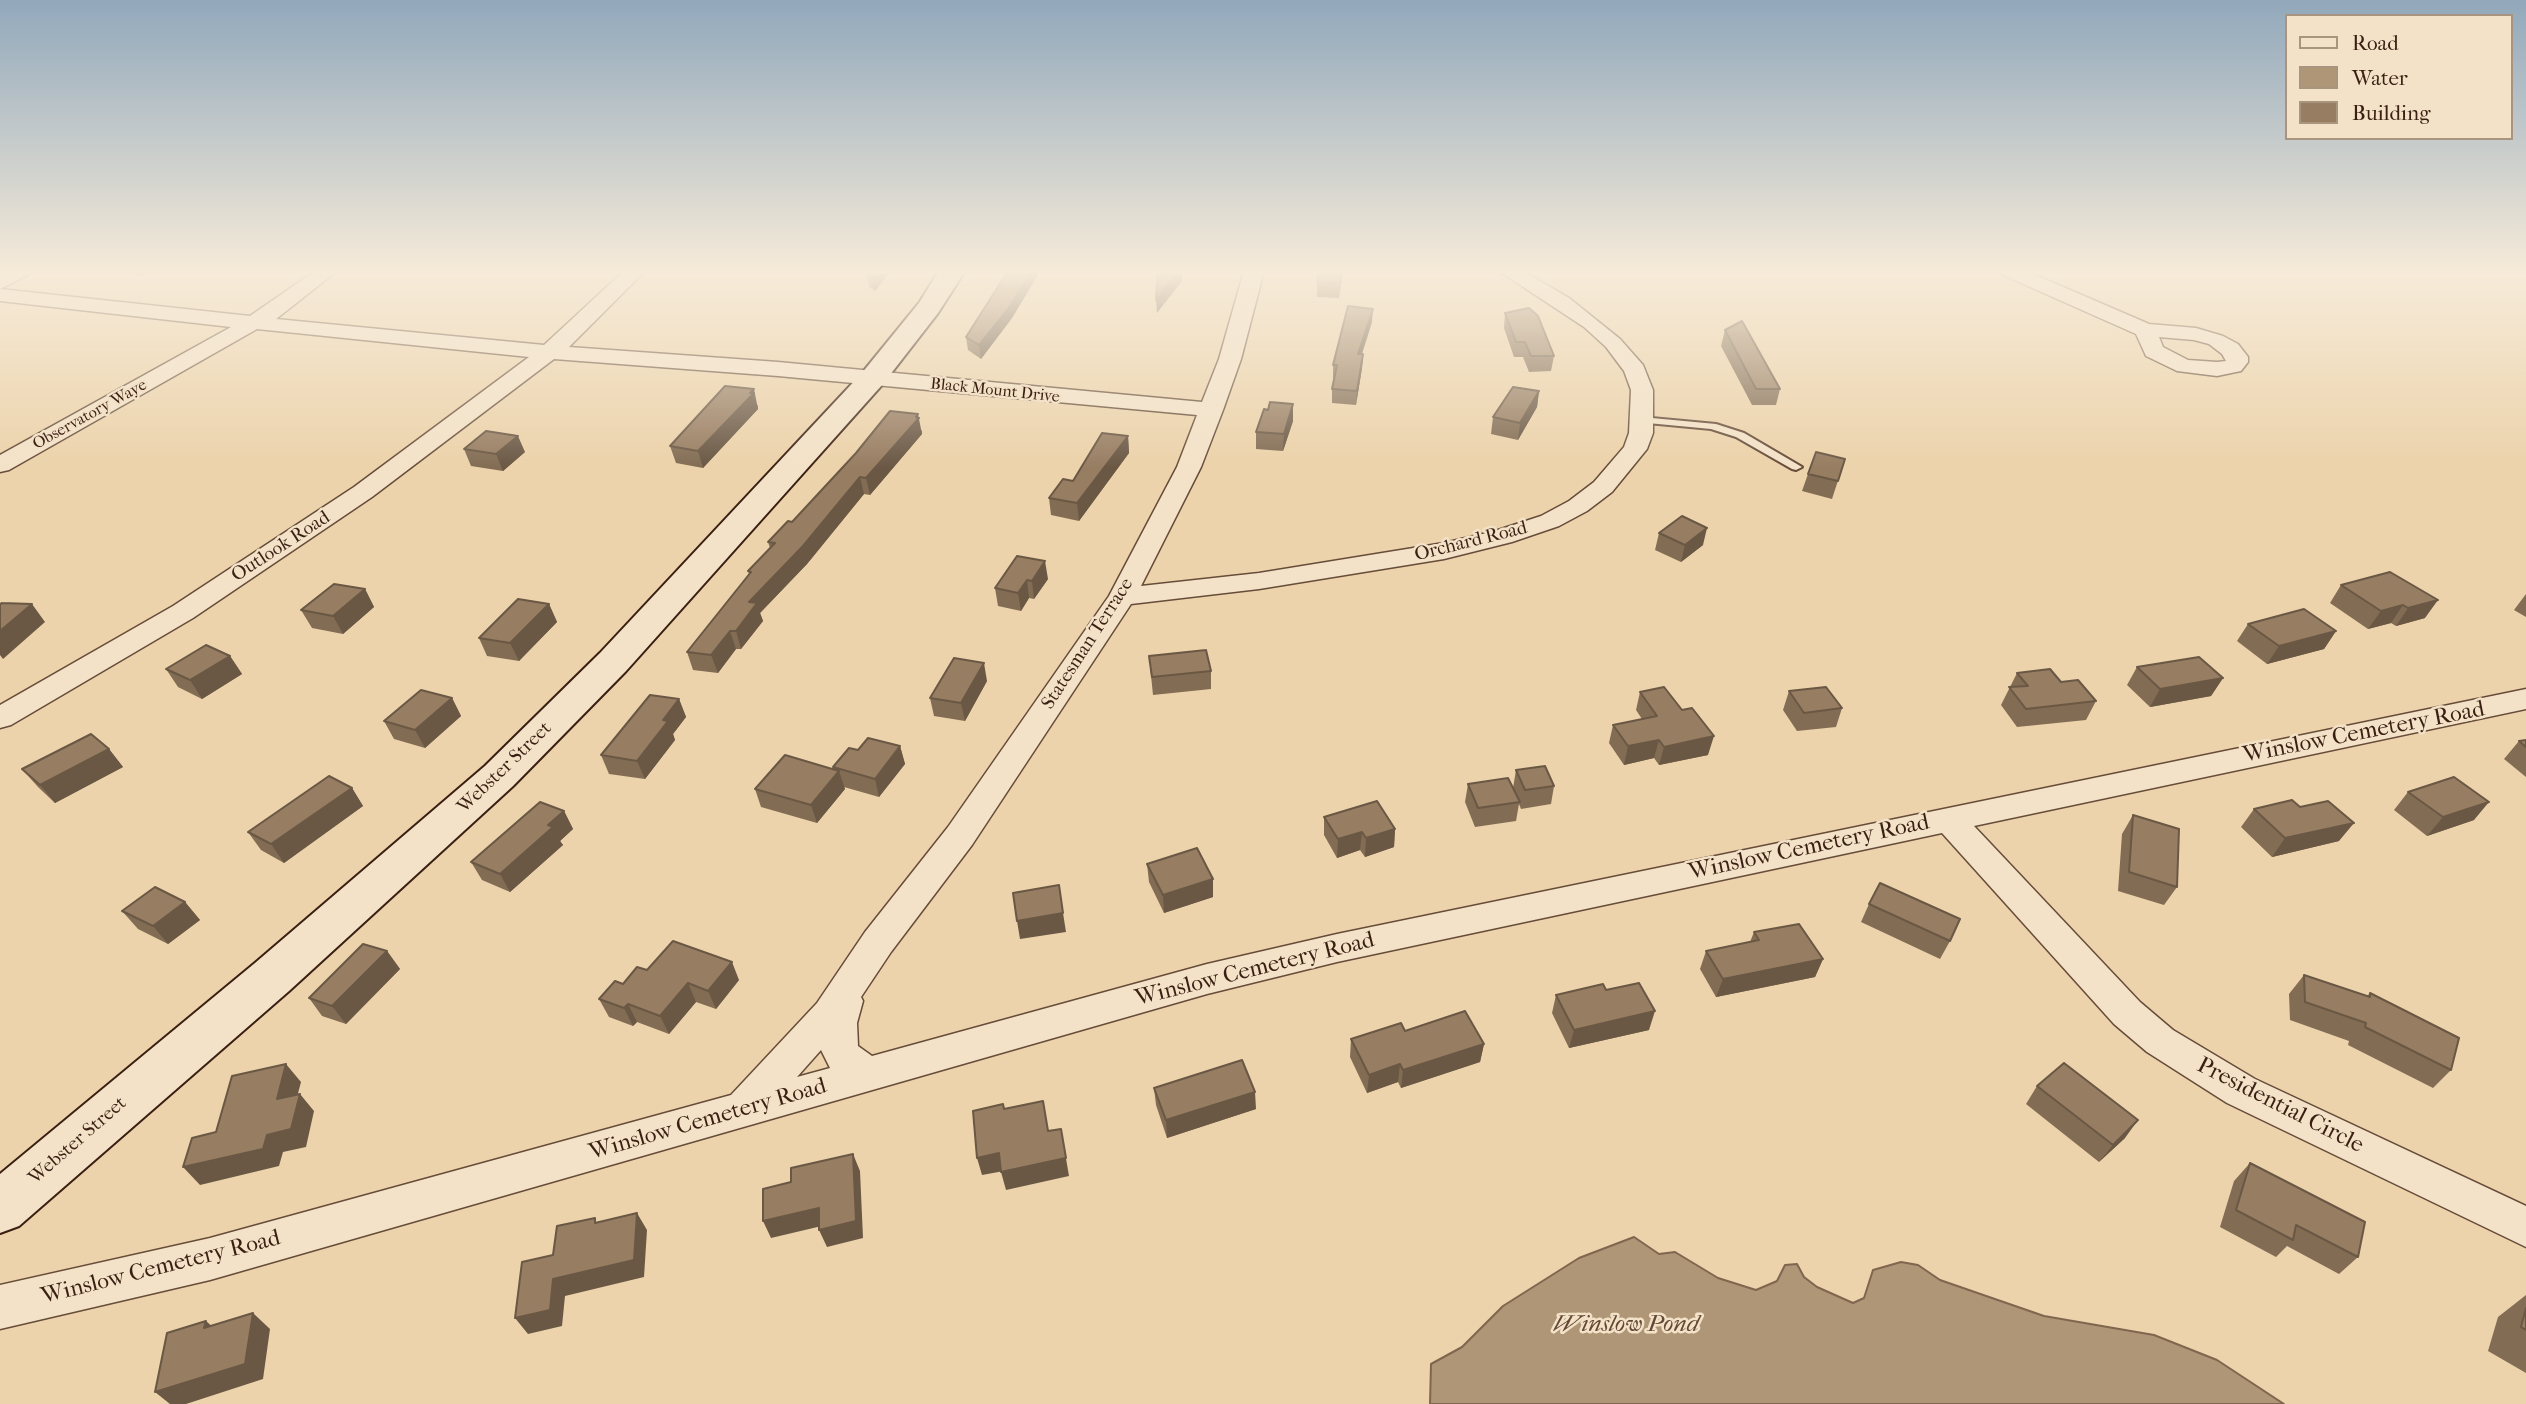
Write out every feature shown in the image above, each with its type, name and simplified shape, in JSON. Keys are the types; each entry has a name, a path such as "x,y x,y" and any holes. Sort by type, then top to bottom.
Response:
{"street":[{"name":"Observatory Waye","path":"0,465 228,337"},
{"name":"Black Mount Drive","path":"431,337 556,346"},
{"name":"Black Mount Drive","path":"477,337 872,379 1212,410"},
{"name":"Outlook Road","path":"0,718 183,612 286,545 363,492 566,337"},
{"name":"Webster Street","path":"0,1208 272,977 499,776 613,662 872,379 906,337"},
{"name":"Statesman Terrace","path":"743,1109 830,1014 878,942 960,836 1122,597 1189,467 1237,337"},
{"name":"Orchard Road","path":"1122,597 1258,582 1369,565 1503,537 1550,521 1578,506 1603,487 1634,449 1641,433 1642,390 1627,358 1603,337"},
{"name":"Winslow Cemetery Road","path":"0,1307 210,1259 1207,979 1337,948 2526,699"},
{"name":"Presidential Circle","path":"1949,820 2103,988 2160,1041 2241,1091 2526,1227"},
{"name":"Statesman Terrace","path":"853,981 838,1023 837,1040 846,1060 869,1075"}],"lane":[{"path":"1641,420 1712,426 1741,435 1796,467"}],"water":[{"name":"Winslow Pond","path":"1634,1237 1659,1254 1675,1252 1718,1278 1756,1290 1777,1281 1785,1265 1797,1264 1804,1277 1817,1287 1853,1303 1864,1298 1873,1270 1901,1262 1918,1265 1940,1280 2044,1316 2154,1335 2217,1360 2284,1404 1430,1404 1431,1364 1462,1347 1503,1306 1579,1258"}],"building":[{"path":"966,337 986,337 979,345"},
{"path":"1340,337 1364,337 1358,354 1363,354 1357,391 1332,389 1337,365 1333,365"},
{"path":"1514,337 1546,337 1554,356 1531,356 1525,342 1516,342"},
{"path":"1728,337 1751,337 1780,389 1756,389"},
{"path":"725,386 754,389 750,393 754,393 698,451 670,446"},
{"path":"1513,387 1539,391 1520,423 1493,417"},
{"path":"1270,402 1293,404 1284,434 1256,432 1264,409 1268,410"},
{"path":"890,411 918,414 916,417 919,418 866,478 860,477 803,546 749,602 757,603 736,631 730,631 711,655 687,652 751,572 748,571 775,543 768,542 788,521 792,522 856,453"},
{"path":"486,431 518,436 496,454 464,449"},
{"path":"1102,433 1128,436 1077,503 1049,498 1063,479 1073,481"},
{"path":"1816,452 1845,459 1838,481 1808,474"},
{"path":"1682,516 1707,528 1685,545 1659,533"},
{"path":"1017,556 1045,561 1032,581 1027,580 1018,593 995,588"},
{"path":"2390,572 2438,600 2408,608 2403,605 2381,611 2341,585"},
{"path":"334,584 365,589 333,616 301,610"},
{"path":"518,599 549,604 510,643 479,638"},
{"path":"2,603 32,604 0,631"},
{"path":"2304,609 2336,631 2279,646 2248,624"},
{"path":"206,645 230,656 190,680 166,669"},
{"path":"1206,650 1211,671 1152,677 1149,656"},
{"path":"2199,657 2223,678 2160,689 2137,667"},
{"path":"954,658 984,663 961,703 930,698"},
{"path":"2050,669 2061,682 2078,680 2096,701 2026,709 2009,687 2028,686 2017,673"},
{"path":"1664,687 1682,710 1692,708 1714,736 1664,747 1659,740 1628,746 1613,725 1657,716 1640,692"},
{"path":"1826,687 1842,708 1804,713 1789,691"},
{"path":"421,690 452,698 415,730 384,721"},
{"path":"650,695 679,699 663,720 668,721 637,761 601,755"},
{"path":"91,734 109,749 40,785 22,769"},
{"path":"868,738 900,746 875,779 833,767 849,748 858,750"},
{"path":"785,755 839,771 811,805 755,789"},
{"path":"1545,766 1554,786 1525,790 1516,770"},
{"path":"329,776 352,788 271,844 248,832"},
{"path":"2454,777 2489,802 2443,817 2408,792"},
{"path":"1508,778 1520,802 1478,808 1468,784"},
{"path":"2292,800 2300,807 2328,801 2354,823 2285,838 2254,809"},
{"path":"1377,801 1395,829 1366,838 1362,832 1338,839 1324,817"},
{"path":"540,802 564,811 548,825 553,827 500,874 471,862"},
{"path":"2133,815 2179,829 2177,887 2129,872"},
{"path":"1197,848 1213,879 1163,895 1147,864"},
{"path":"1880,883 1960,919 1950,941 1869,904"},
{"path":"1059,885 1063,913 1017,921 1013,893"},
{"path":"155,887 185,902 153,926 122,911"},
{"path":"1799,924 1823,959 1723,979 1706,951 1759,940 1754,932"},
{"path":"673,941 732,962 708,991 688,983 660,1016 628,1004 624,1008 599,999 615,981 623,984 637,967 647,970"},
{"path":"363,944 387,951 332,1006 309,998"},
{"path":"2304,975 2370,997 2370,993 2459,1038 2451,1070 2365,1027 2366,1023 2305,1002"},
{"path":"1639,983 1655,1011 1574,1030 1556,995 1603,984 1606,990"},
{"path":"1465,1011 1484,1044 1403,1070 1400,1064 1369,1075 1351,1039 1401,1023 1405,1031"},
{"path":"1242,1060 1255,1092 1166,1120 1154,1088"},
{"path":"2064,1063 2138,1120 2113,1145 2037,1086"},
{"path":"286,1064 277,1099 300,1094 291,1129 267,1135 263,1149 183,1167 192,1138 216,1132 232,1076"},
{"path":"1043,1101 1048,1131 1061,1129 1066,1158 1001,1172 999,1153 977,1158 973,1111 1003,1104 1004,1109"},
{"path":"853,1154 856,1221 819,1230 819,1208 763,1221 763,1189 791,1182 791,1168"},
{"path":"2250,1163 2365,1222 2358,1257 2296,1225 2293,1240 2236,1210"},
{"path":"637,1213 634,1260 553,1279 550,1310 515,1318 522,1262 553,1255 557,1226 595,1218 595,1223"},
{"path":"2526,1308 2526,1330 2521,1327"},
{"path":"253,1313 245,1364 155,1392 167,1333 206,1321 204,1328"}]}
